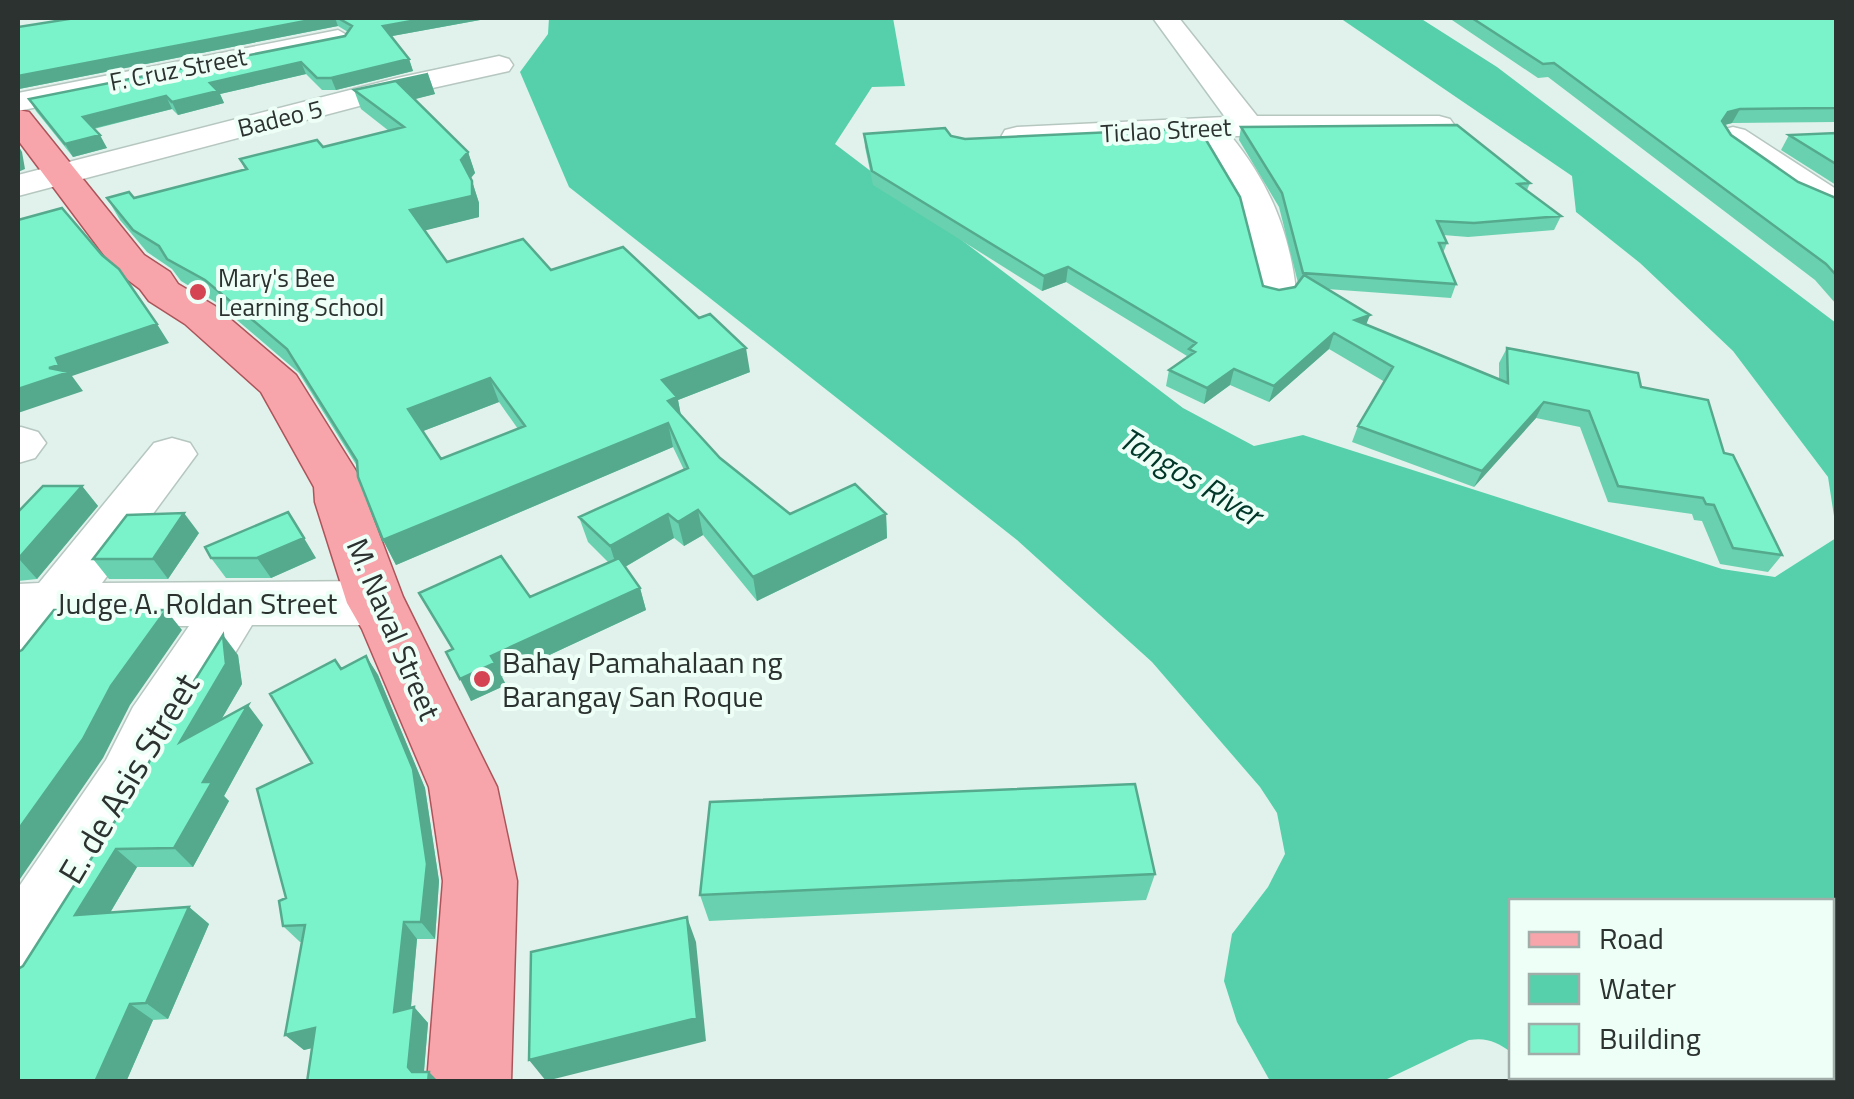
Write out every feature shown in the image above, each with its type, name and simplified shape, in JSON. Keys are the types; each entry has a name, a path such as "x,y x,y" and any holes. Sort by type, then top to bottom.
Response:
{"main road":[{"name":"M. Naval Street","path":"18,119 40,182 94,220 141,273 200,315 280,385 340,486 340,502 376,603 389,623 463,787 480,882 469,1082"}],"street":[{"path":"1166,18 1248,126"},
{"name":"F. Cruz Street","path":"18,102 339,38"},
{"name":"Badeo 5","path":"40,182 360,97 500,65"},
{"name":"Ticlao Street","path":"983,138 1248,126 1438,126"},
{"path":"1208,128 1239,166 1264,213 1276,290"},
{"path":"1782,136 1733,137 1836,204"},
{"path":"18,652 36,605 172,454"},
{"name":"E. de Asis Street","path":"18,954 130,781 156,726 237,601"},
{"name":"Judge A. Roldan Street","path":"36,605 376,603"}],"water":[{"name":"Tangos River","path":"549,18 893,18 905,86 872,87 835,144 1183,408 1254,446 1303,435 1722,569 1775,577 1836,538 1836,1081 1539,1079 1834,1079 1834,899 1509,899 1509,1051 1492,1041 1469,1040 1383,1081 1270,1081 1237,1022 1224,981 1232,934 1268,887 1285,854 1277,813 1260,787 1152,662 1017,540 569,187 520,72 548,34"},
{"path":"1340,18 1420,18 1497,67 1836,323 1836,529 1828,477 1733,351 1640,263 1576,212 1572,176"}],"building":[{"path":"75,18 321,18 18,76 18,27"},
{"path":"338,18 428,18 383,26 409,59 331,78 317,78 301,62 210,83 218,91 172,102 166,96 83,117 100,135 65,144 29,99 345,36 352,26"},
{"path":"1472,18 1836,18 1836,108 1740,109 1728,112 1722,121 1731,135 1798,182 1836,198 1836,275 1554,63 1543,64"},
{"path":"428,74 397,82 468,152 461,160 472,181 472,196 410,210 447,262 523,239 551,270 623,247 699,318 710,314 746,348 662,380 677,397 668,401 720,458 790,514 855,484 886,514 753,577 698,510 678,522 668,514 610,546 579,517 688,468 668,423 383,540 358,477 357,461 287,349 205,280 167,259 159,246 133,230 107,198 129,192 134,198 247,169 240,159 317,140 323,147 404,127 354,90","holes":["490,378 525,426 441,459 408,409"]},
{"path":"1457,125 1530,183 1518,184 1561,216 1474,223 1437,221 1447,243 1439,243 1456,284 1303,273 1282,193 1241,127"},
{"path":"945,128 951,136 965,139 1199,128 1240,197 1263,286 1279,290 1295,287 1304,275 1370,315 1355,320 1508,383 1507,348 1638,373 1641,387 1708,400 1724,453 1733,455 1782,555 1733,548 1714,505 1706,504 1703,498 1618,486 1589,411 1544,402 1482,471 1358,426 1393,367 1334,333 1274,386 1234,369 1207,388 1169,370 1195,352 1189,349 1196,343 1068,267 1044,276 872,171 864,134"},
{"path":"1836,133 1836,164 1789,135"},
{"path":"62,208 119,269 157,324 56,358 59,365 49,368 69,372 18,389 18,220"},
{"path":"43,486 82,486 18,559 18,512"},
{"path":"288,512 304,538 257,558 211,558 205,547"},
{"path":"184,513 153,559 93,559 127,515"},
{"path":"501,556 530,597 619,558 640,588 491,656 495,663 460,679 446,652 453,649 419,593"},
{"path":"54,610 166,610 111,686 83,739 18,830 18,652"},
{"path":"223,635 226,664 180,742 248,705 203,782 212,782 174,848 116,849 75,915 189,907 146,1003 130,1004 95,1082 18,1082 18,969 138,785 169,721"},
{"path":"366,656 413,769 427,864 421,922 404,922 394,1012 414,1007 408,1067 412,1072 429,1072 428,1082 307,1082 315,1028 285,1035 305,925 283,926 279,901 286,898 257,789 312,763 270,694 335,660 341,669"},
{"path":"1135,784 1155,874 700,895 710,802"},
{"path":"687,917 697,1018 529,1060 531,952"}],"place":[{"name":"Mary's Bee Learning School","path":"198,292"},
{"name":"Bahay Pamahalaan ng Barangay San Roque","path":"482,679"}]}
